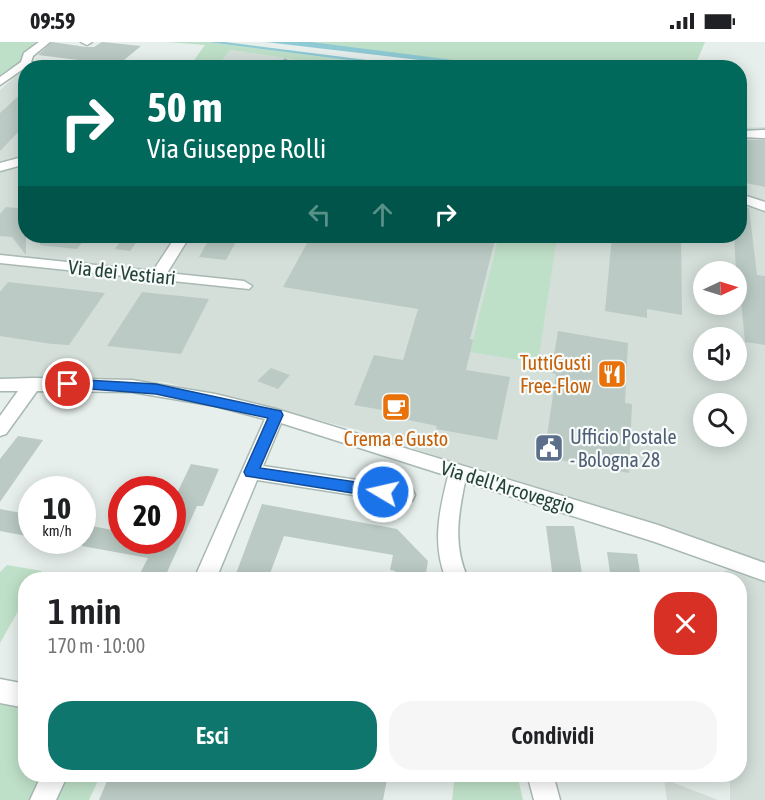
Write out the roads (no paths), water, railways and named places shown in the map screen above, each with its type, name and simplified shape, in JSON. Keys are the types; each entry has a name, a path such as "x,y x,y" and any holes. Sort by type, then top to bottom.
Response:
{"street":[{"path":"27,60 28,55 45,42"},
{"path":"0,82 18,67"},
{"path":"747,134 765,134"},
{"path":"0,167 18,162"},
{"path":"747,201 765,207"},
{"path":"158,276 179,243"},
{"name":"Via dei Vestiari","path":"0,259 244,286"},
{"path":"0,429 33,384"},
{"name":"Via dell'Arcoveggio","path":"0,385 86,384 156,389 276,415 658,534 765,572"},
{"path":"208,572 276,415"},
{"path":"251,472 405,495"},
{"path":"454,572 448,560 446,540 458,472"},
{"path":"0,691 18,694"},
{"path":"43,800 52,782"},
{"path":"542,782 547,800"}],"water":[{"path":"208,42 225,42 368,60 348,60"},
{"path":"266,42 311,42 454,60 419,60"}],"place":[{"name":"TuttiGusti Free-Flow","path":"612,374"},
{"name":"Crema e Gusto","path":"396,407"},
{"name":"Ufficio Postale - Bologna 28","path":"549,448"}]}
